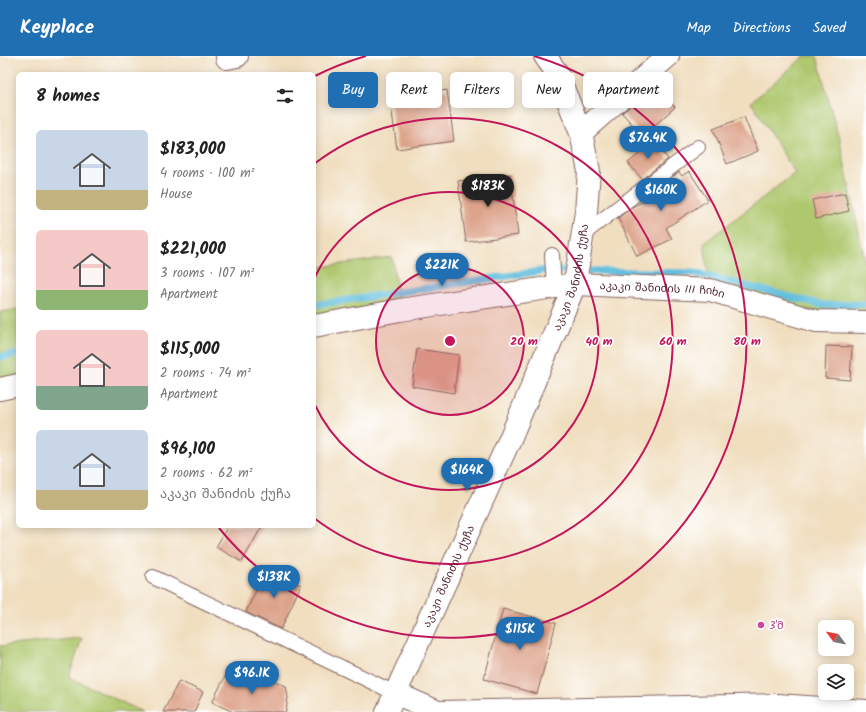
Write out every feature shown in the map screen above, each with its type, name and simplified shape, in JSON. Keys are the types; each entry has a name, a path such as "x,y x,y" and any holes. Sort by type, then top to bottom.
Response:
{"street":[{"name":"აკაკი შანიძის ქუჩა","path":"391,703 510,439 582,234 589,171 581,132 557,73 545,56"},
{"path":"581,132 668,56"},
{"name":"აკაკი შანიძის III ჩიხი","path":"316,326 400,310 565,286 710,290 816,321 866,322"},
{"path":"0,389 16,386"},
{"path":"391,703 438,712 777,705 866,711"}],"lane":[{"path":"582,234 698,147"},
{"path":"552,255 565,286"},
{"path":"153,577 391,703"}],"green space":[{"path":"805,56 817,56 842,151 866,267 866,322 710,290 704,243 795,173 751,102"},
{"path":"392,257 400,310 316,326 316,268"},
{"path":"16,309 16,385 0,389 0,312"},
{"path":"82,638 69,677 143,712 0,712 0,646"}],"building":[{"path":"447,90 454,141 397,149 391,108 442,108 442,91"},
{"path":"673,105 675,107 643,136 622,113 628,108 673,108"},
{"path":"744,117 758,151 727,164 713,129"},
{"path":"654,141 668,159 642,179 628,163"},
{"path":"689,171 708,200 666,228 672,239 637,256 618,218 634,206 655,196 652,192 679,172 682,176"},
{"path":"510,174 518,235 466,242 458,181"},
{"path":"845,193 849,211 816,219 812,200"},
{"path":"826,346 852,347 850,380 825,378"},
{"path":"417,349 459,355 454,393 412,386"},
{"path":"227,528 261,528 242,562 216,547"},
{"path":"266,569 301,585 281,629 246,612"},
{"path":"503,609 556,623 537,694 484,679"},
{"path":"228,671 253,683 257,673 286,686 288,697 286,712 233,712 212,702"},
{"path":"179,681 203,692 194,712 163,712"}],"waterway":[{"path":"316,305 547,270 694,273 823,305 866,304"},
{"path":"0,357 16,354"}],"place":[{"name":"3'მ","path":"761,625"}]}
